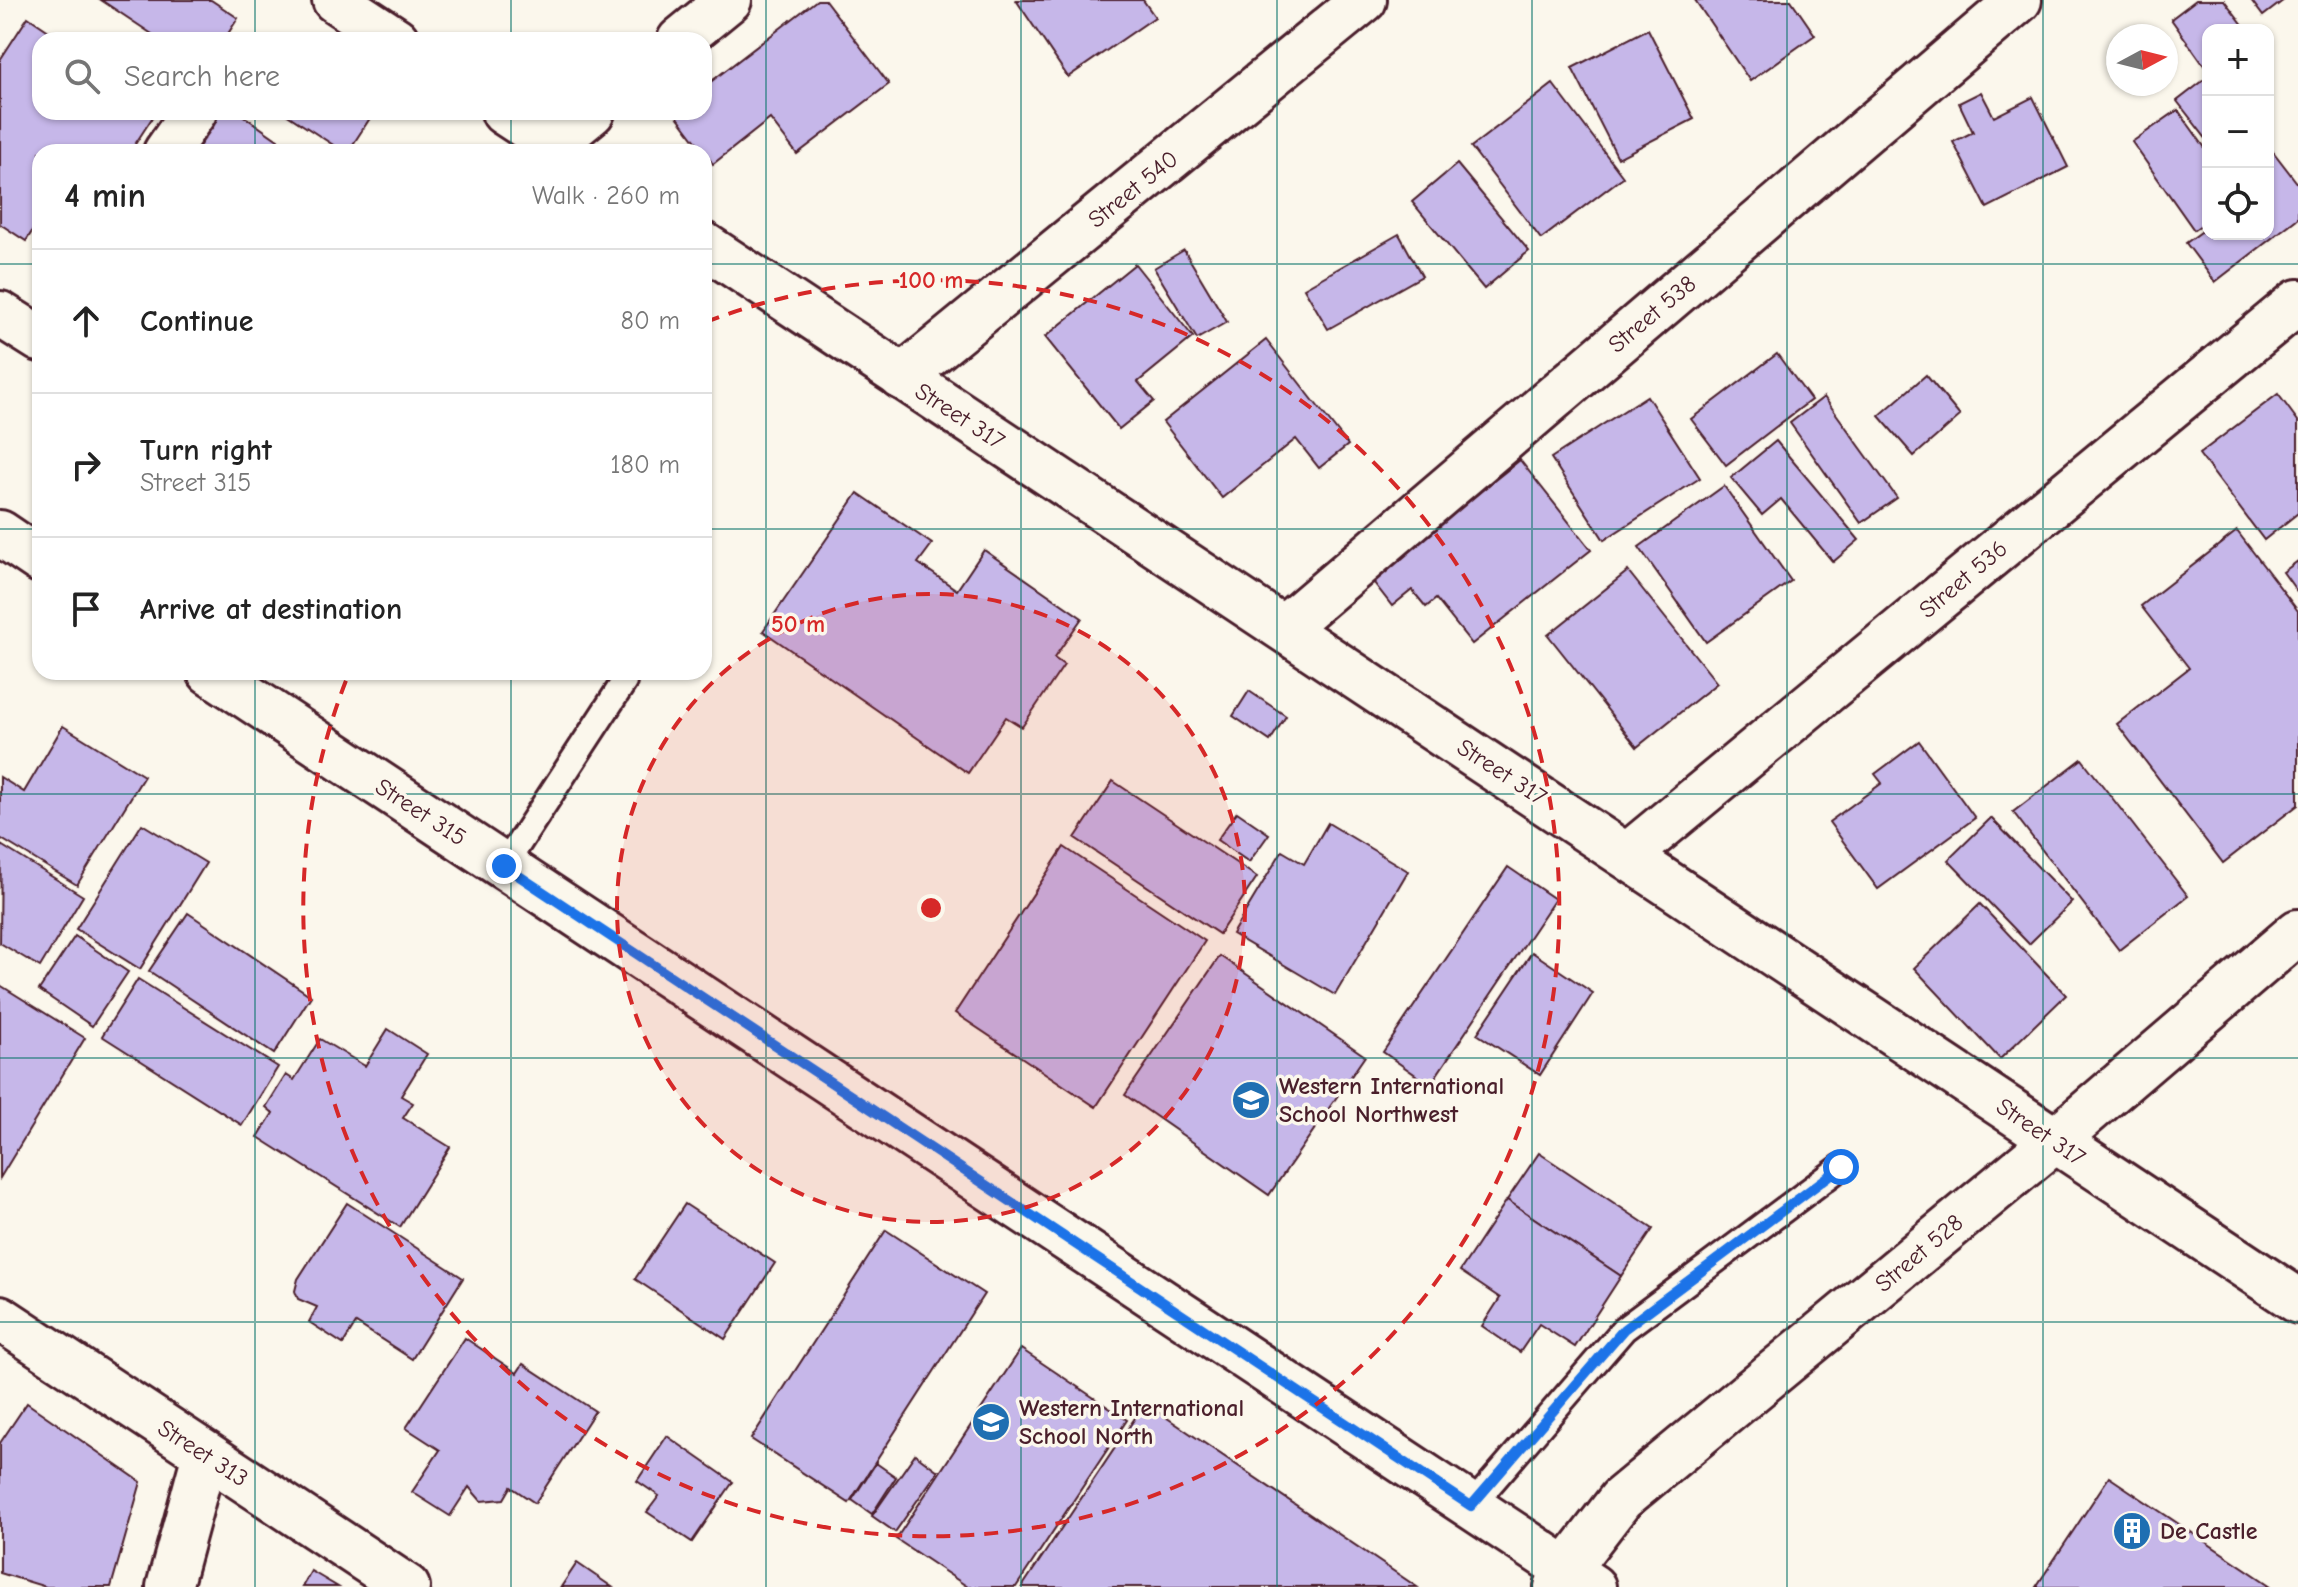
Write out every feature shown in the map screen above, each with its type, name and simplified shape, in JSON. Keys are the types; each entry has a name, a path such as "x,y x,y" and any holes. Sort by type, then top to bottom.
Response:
{"street":[{"path":"335,0 384,32"},
{"path":"690,32 729,0"},
{"name":"Street 540","path":"902,377 1364,0"},
{"name":"Street 538","path":"1284,628 2019,0"},
{"path":"172,144 188,120"},
{"path":"516,120 553,144"},
{"path":"563,144 585,120"},
{"name":"Street 317","path":"712,250 2298,1301"},
{"name":"Street 536","path":"1628,855 2298,302"},
{"path":"0,314 32,333"},
{"path":"0,533 32,555"},
{"name":"Street 315","path":"222,680 1471,1506 1572,1581"},
{"name":"Street 528","path":"1572,1581 1621,1499 2054,1141 2298,932"},
{"name":"Street 313","path":"0,1318 407,1587"},
{"path":"169,1587 205,1454"}],"lane":[{"path":"504,866 624,682"},
{"path":"1471,1506 1624,1329 1841,1167"}],"building":[{"path":"101,0 211,0 238,18 229,32 149,32"},
{"path":"817,0 825,0 889,84 797,154 770,119 713,164 712,144 698,144 680,120 712,120 712,81"},
{"path":"1016,0 1143,0 1155,17 1068,77"},
{"path":"1695,0 1791,0 1815,35 1750,81"},
{"path":"2196,0 2224,0 2242,24 2202,24 2202,63 2178,29 2178,24 2171,19"},
{"path":"2251,0 2284,0 2263,16"},
{"path":"28,17 50,32 32,32 32,120 151,120 135,144 32,144 32,232 26,241 0,224 0,60"},
{"path":"1648,29 1694,119 1618,158 1572,68"},
{"path":"2202,82 2202,133 2177,101"},
{"path":"1553,84 1623,177 1541,239 1471,147"},
{"path":"1981,92 1994,117 2033,97 2068,167 1987,208 1953,142 1973,132 1959,103"},
{"path":"2178,110 2202,144 2202,224 2194,230 2132,142"},
{"path":"205,120 249,120 284,144 189,144"},
{"path":"295,120 369,120 353,144 332,144"},
{"path":"2274,153 2298,184 2298,218 2274,237"},
{"path":"1457,164 1529,251 1484,289 1412,202"},
{"path":"2202,231 2202,240 2269,240 2215,282 2186,243"},
{"path":"1399,234 1422,276 1328,329 1304,288"},
{"path":"1184,250 1227,322 1197,339 1154,268"},
{"path":"1135,264 1193,337 1138,382 1154,401 1119,429 1045,337"},
{"path":"1266,340 1348,445 1319,468 1296,439 1222,498 1163,422"},
{"path":"1777,354 1811,400 1726,465 1691,419"},
{"path":"1926,375 1960,416 1914,456 1879,416"},
{"path":"2278,394 2298,421 2298,513 2264,540 2199,454"},
{"path":"1647,396 1700,478 1604,540 1551,458"},
{"path":"1824,397 1897,498 1861,523 1790,423"},
{"path":"1776,441 1859,540 1833,562 1781,499 1762,515 1731,478"},
{"path":"1520,460 1591,550 1472,644 1436,599 1426,607 1412,590 1392,606 1371,579"},
{"path":"1724,486 1791,581 1706,642 1639,547"},
{"path":"858,493 932,544 918,563 957,590 984,550 1082,618 1054,658 1064,665 1022,727 1006,717 968,773 763,631"},
{"path":"2237,531 2298,611 2298,805 2223,863 2117,724 2189,668 2141,606"},
{"path":"2298,561 2298,593 2283,572"},
{"path":"1628,571 1717,683 1637,747 1548,635"},
{"path":"1249,691 1286,716 1270,741 1233,716"},
{"path":"63,726 144,776 77,885 0,838 0,777 24,792"},
{"path":"1919,741 1975,818 1878,889 1829,822 1882,783 1875,774"},
{"path":"2082,759 2188,896 2119,950 2013,812"},
{"path":"1113,781 1257,877 1219,934 1075,838"},
{"path":"1237,812 1269,834 1249,862 1217,840"},
{"path":"1991,818 2072,902 2029,944 1948,860"},
{"path":"1328,823 1408,871 1335,995 1232,934 1282,851 1304,864"},
{"path":"142,824 206,863 140,969 76,929"},
{"path":"1,845 83,896 40,967 0,943"},
{"path":"1064,847 1205,941 1096,1107 955,1013"},
{"path":"1508,867 1555,899 1430,1085 1383,1052"},
{"path":"1980,904 2066,995 2000,1059 1914,968"},
{"path":"188,913 311,996 274,1054 149,971"},
{"path":"75,936 128,972 92,1026 39,990"},
{"path":"1532,952 1593,993 1540,1075 1477,1034"},
{"path":"1220,956 1365,1056 1269,1195 1125,1095"},
{"path":"138,979 278,1067 242,1125 102,1036"},
{"path":"0,985 85,1038 0,1178"},
{"path":"388,1029 427,1054 401,1096 413,1103 403,1118 450,1147 400,1227 258,1137 273,1113 266,1107 286,1075 294,1080 320,1039 365,1066"},
{"path":"1539,1153 1653,1229 1621,1276 1507,1200"},
{"path":"1507,1200 1621,1276 1575,1347 1539,1324 1520,1352 1482,1326 1500,1298 1460,1271"},
{"path":"347,1203 463,1278 412,1359 356,1323 343,1344 309,1322 317,1307 298,1299 295,1291 298,1279"},
{"path":"685,1204 775,1263 725,1339 635,1279"},
{"path":"886,1230 984,1294 849,1503 751,1439"},
{"path":"465,1338 517,1373 523,1364 595,1411 535,1503 511,1487 504,1499 481,1501 469,1487 450,1516 412,1492 440,1450 406,1428"},
{"path":"1021,1349 1127,1420 1016,1587 968,1587 896,1539"},
{"path":"27,1403 141,1482 111,1587 46,1587 0,1573 0,1443"},
{"path":"1145,1403 1417,1587 1022,1587"},
{"path":"667,1436 733,1482 692,1542 647,1512 659,1496 637,1481"},
{"path":"915,1454 938,1471 895,1532 872,1516"},
{"path":"876,1463 896,1477 872,1514 852,1500"},
{"name":"De Castle","path":"2109,1477 2271,1586 2271,1587 2036,1587"},
{"path":"577,1563 612,1587 561,1587"},
{"path":"311,1571 338,1587 302,1587"}],"place":[{"name":"Western International School Northwest","path":"1251,1100"},
{"name":"Western International School North","path":"991,1422"},
{"name":"De Castle","path":"2132,1531"}],"route":[{"path":"504,866 1471,1506 1624,1329 1841,1167"}]}
